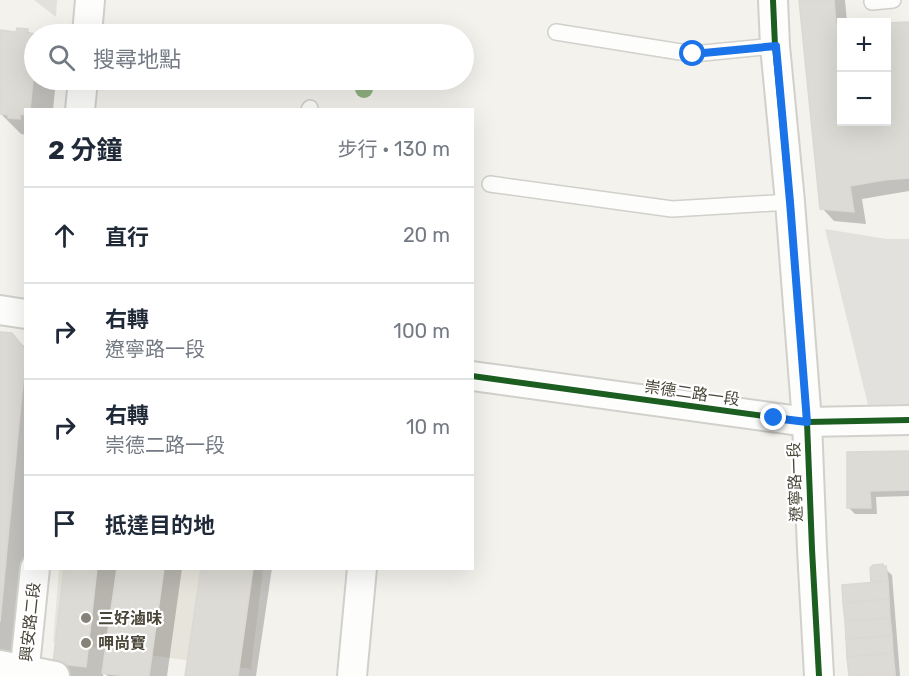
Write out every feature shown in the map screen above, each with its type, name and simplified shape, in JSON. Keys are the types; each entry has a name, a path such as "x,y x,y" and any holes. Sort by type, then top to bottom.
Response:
{"street":[{"path":"88,24 90,0"},
{"name":"遼寧路一段","path":"773,0 807,422 819,676"},
{"path":"80,108 82,90"},
{"path":"0,310 24,314"},
{"name":"崇德二路一段","path":"474,376 807,422 909,420"},
{"name":"興安路二段","path":"16,670 35,570"},
{"path":"352,676 362,570"},
{"path":"16,670 55,676"}],"lane":[{"path":"872,2 893,0"},
{"path":"556,32 693,54 776,46"},
{"path":"490,184 672,209 790,202"}],"shaded area":[{"path":"34,0 57,0 56,17"},
{"path":"825,229 887,239 909,239 909,404 868,405"},
{"path":"59,570 263,570 251,669 53,642"}],"building":[{"path":"799,0 834,0 837,25 837,126 891,126 891,23 909,22 909,178 850,186 854,212 820,209"},
{"path":"17,28 24,29 24,90 32,90 30,108 24,108 24,115 20,114 20,119 8,118 8,115 0,114 0,30 16,32"},
{"path":"0,332 12,333 24,348 24,372 0,622"},
{"path":"909,451 909,490 870,491 871,508 847,508 847,452"},
{"path":"883,564 884,567 886,566 888,581 871,582 870,568 873,565"},
{"path":"64,570 97,570 86,667 53,663"},
{"path":"117,570 164,570 149,676 102,673"},
{"path":"201,570 253,570 238,676 185,676"},
{"path":"888,581 889,599 843,603 842,585"},
{"path":"889,599 890,618 845,621 843,603"},
{"path":"890,618 892,636 846,639 845,621"},
{"path":"892,636 893,653 847,657 846,639"},
{"path":"893,653 895,672 849,676 847,657"},
{"path":"895,672 895,676 849,676"}],"cycle path":[{"path":"773,0 807,422 819,676"},
{"path":"474,376 807,422 909,420"}],"place":[{"name":"三好滷味","path":"86,618"},
{"name":"呷尚寶","path":"86,643"}],"route":[{"path":"693,54 776,46 807,422 774,418"}]}
